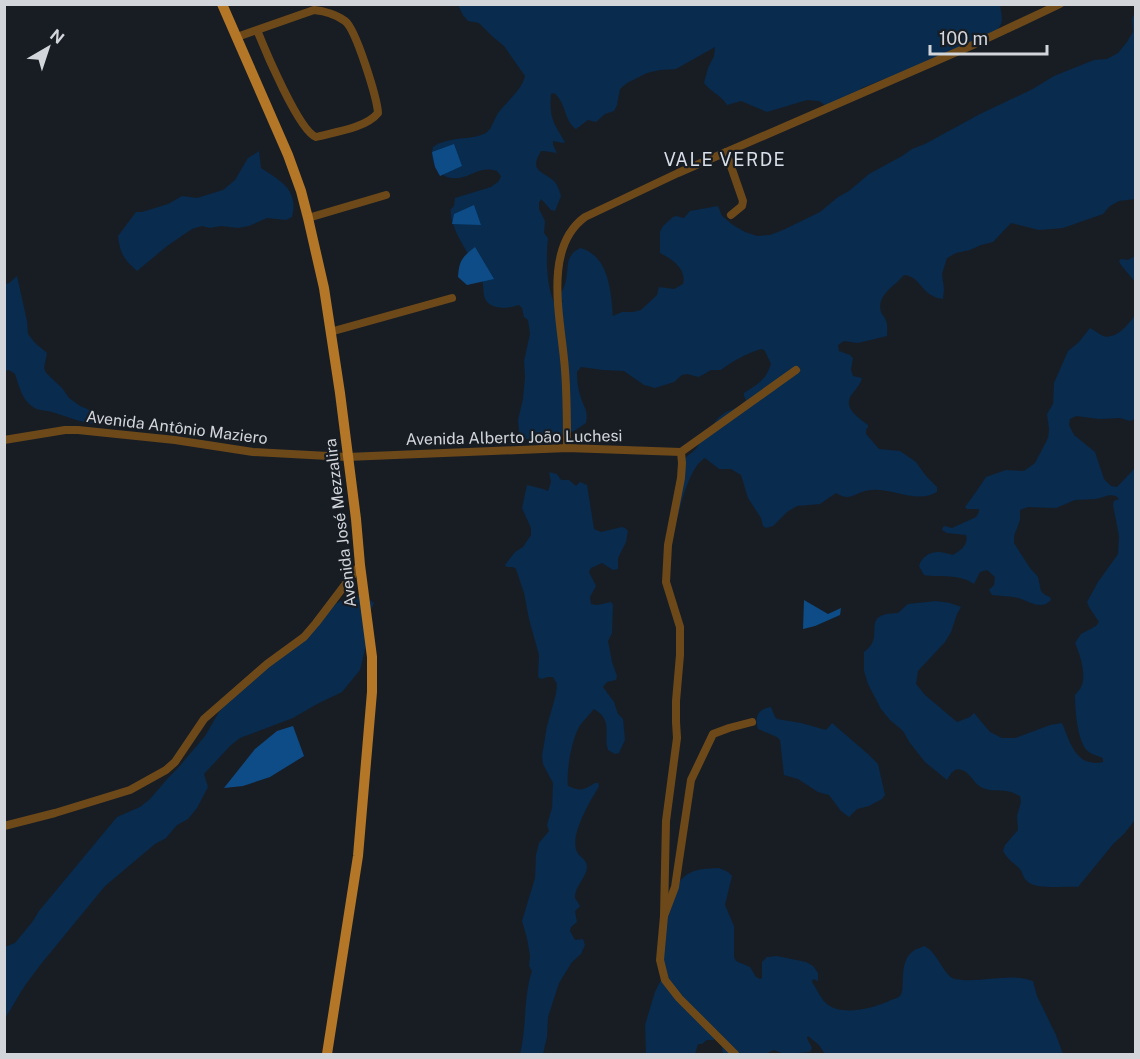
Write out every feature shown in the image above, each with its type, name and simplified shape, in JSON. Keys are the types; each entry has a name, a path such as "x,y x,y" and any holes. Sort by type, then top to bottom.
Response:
{"main road":[{"name":"Avenida José Mezzalira","path":"222,4 288,155 308,218 324,288 348,457 372,657 372,692 358,856 327,1054"}],"street":[{"path":"567,448 565,370 558,295 559,262 562,249 574,226 585,216 975,44 1060,4"},
{"path":"237,37 314,10 345,21 351,27 378,105 378,113 373,120 316,137 311,135 272,67 257,30"},
{"path":"726,152 743,201 742,206 731,215"},
{"path":"308,218 387,195"},
{"path":"330,332 452,298"},
{"path":"735,1054 679,998 665,980 660,960 664,916 666,822 678,738 676,700 680,655 680,627 666,582 668,545 681,478 681,452 795,370"},
{"name":"Avenida Antônio Maziero","path":"4,440 78,430 175,440 253,452 348,457"},
{"name":"Avenida Alberto João Luchesi","path":"348,457 567,448 681,452"},
{"path":"4,826 130,790 166,770 175,762 204,718 267,664 304,637 360,565"},
{"path":"664,916 675,887 691,780 713,734 752,722"}],"shaded area":[{"path":"458,5 1000,5 1002,21 997,30 938,58 862,88 851,99 829,108 819,101 807,100 767,112 741,101 727,105 704,83 715,47 676,69 647,73 627,83 620,89 614,111 605,114 596,122 588,120 576,129 569,121 561,101 554,93 551,94 553,120 565,142 553,141 557,153 541,151 536,163 539,170 555,182 561,196 555,211 551,210 541,199 539,203 539,209 545,221 544,233 548,238 548,279 554,302 563,301 559,297 565,284 569,259 580,248 590,252 603,266 611,296 613,316 622,312 641,310 657,295 659,287 674,289 683,284 681,269 674,261 660,253 660,232 673,217 684,218 690,211 718,206 722,216 745,232 757,236 770,235 783,230 820,212 869,174 912,149 1031,90 1054,76 1094,60 1107,59 1118,53 1133,32 1132,19 1135,12 1135,199 1119,201 1103,214 1063,228 1039,230 1011,223 993,242 947,258 942,274 943,299 933,296 913,278 904,275 887,291 881,301 881,312 887,323 887,336 858,343 844,341 838,345 839,351 853,358 851,370 853,376 862,378 849,399 849,404 852,412 868,425 866,434 879,449 900,451 916,462 937,487 937,492 913,496 871,490 849,497 836,493 820,504 797,506 773,526 766,528 748,498 741,475 731,469 719,469 705,458 694,469 676,523 685,458 695,450 718,418 739,407 746,400 744,393 764,378 771,364 762,349 740,358 721,370 711,370 699,377 682,375 674,382 655,388 644,385 624,371 581,367 577,372 577,382 586,412 586,423 549,442 535,442 524,438 519,431 518,420 523,399 524,361 530,334 528,320 524,317 519,305 499,308 488,303 481,276 457,234 451,217 455,198 491,187 499,181 501,176 497,171 486,170 465,177 446,177 434,165 432,153 433,147 438,144 487,132 498,113 521,86 525,76 504,46 479,23 468,21"},
{"path":"454,144 462,166 440,176 435,167 432,152"},
{"path":"259,151 261,168 287,187 291,193 292,217 286,220 267,218 238,228 202,226 192,229 137,271 126,259 121,252 118,236 136,212 168,204 182,196 197,198 223,190 235,180 248,158"},
{"path":"474,205 481,225 452,224 454,214"},
{"path":"475,247 494,279 467,285 458,277 459,267 464,257"},
{"path":"1135,256 1135,282 1119,261"},
{"path":"17,276 28,334 47,353 44,368 46,373 69,398 80,406 107,417 108,423 86,423 35,408 24,397 15,374 9,370 5,371 5,283 8,284"},
{"path":"1135,315 1135,419 1130,421 1120,418 1099,419 1076,416 1070,419 1069,425 1074,435 1095,452 1104,479 1111,486 1117,487 1135,468 1135,820 1078,887 1037,886 1026,880 1020,869 1003,851 1005,845 1018,830 1017,816 1021,802 1020,796 1008,791 983,788 959,769 953,772 947,780 925,762 903,731 881,709 864,671 864,652 871,646 874,639 876,622 879,617 898,613 908,604 936,601 961,607 945,642 918,671 916,684 925,695 957,722 974,713 990,732 1002,738 1015,738 1062,723 1071,745 1080,757 1094,763 1103,762 1103,758 1085,748 1079,734 1075,695 1083,682 1083,671 1075,643 1081,634 1099,622 1087,602 1118,554 1119,536 1113,505 1114,501 1119,499 1110,495 1096,499 1075,500 1056,508 1028,507 1020,510 1014,543 1038,577 1041,591 1050,597 1051,600 1043,605 1015,597 992,595 989,590 994,585 995,577 987,570 980,572 974,584 962,578 924,575 919,566 929,554 940,552 953,555 963,547 967,539 966,535 947,533 942,530 945,526 952,528 976,517 979,509 965,507 986,477 1006,470 1024,471 1035,463 1048,438 1047,414 1053,404 1054,383 1068,351 1090,328 1103,336 1113,336 1126,327"},
{"path":"549,472 557,474 561,480 569,480 576,486 580,482 587,485 594,529 601,532 622,527 628,531 626,542 618,558 618,569 613,570 602,563 591,568 589,572 596,586 590,597 591,604 611,602 613,605 612,633 608,641 617,676 616,680 607,682 603,687 623,719 625,740 619,753 615,754 608,750 606,723 594,709 581,724 572,745 568,786 580,790 595,783 599,786 578,827 575,845 587,867 575,894 580,906 575,911 577,922 570,931 575,940 583,939 585,945 559,983 548,1017 543,1054 520,1054 527,992 532,971 529,966 530,956 522,921 535,878 539,843 549,831 547,825 552,808 553,783 543,764 542,756 557,684 553,677 541,679 538,677 539,655 524,593 516,569 505,565 515,552 523,547 531,535 531,528 522,508 527,485 548,491 551,482"},
{"path":"363,594 374,603 368,617 366,645 360,670 342,692 293,718 240,738 231,745 204,774 208,787 197,808 188,819 177,825 166,838 155,844 105,886 41,964 5,1018 5,947 15,943 117,817 140,807 150,799 178,768 205,736 219,712 246,679 268,667 337,603 348,597"},
{"path":"804,600 828,614 841,608 840,615 803,629"},
{"path":"771,707 777,719 826,730 832,723 878,764 885,795 882,799 857,809 849,817 841,811 829,795 818,792 798,779 784,775 780,740 758,729 757,725 758,714"},
{"path":"293,726 304,756 270,777 243,786 224,788 255,749 277,731"},
{"path":"719,868 732,876 725,905 734,926 734,957 736,961 750,967 756,977 762,978 762,962 767,957 777,956 806,962 818,973 818,981 813,979 812,982 828,1005 842,1010 860,1010 877,1006 900,996 905,963 913,951 924,946 933,953 947,974 955,979 1014,978 1033,981 1037,996 1063,1054 825,1054 819,1045 808,1036 812,1048 810,1052 784,1054 774,1050 768,1054 723,1054 717,1030 714,1040 698,1044 695,1054 646,1054 645,1025 655,992 662,978 663,932 680,881 693,871"}],"district":[{"name":"VALE VERDE","path":"725,160"}]}
